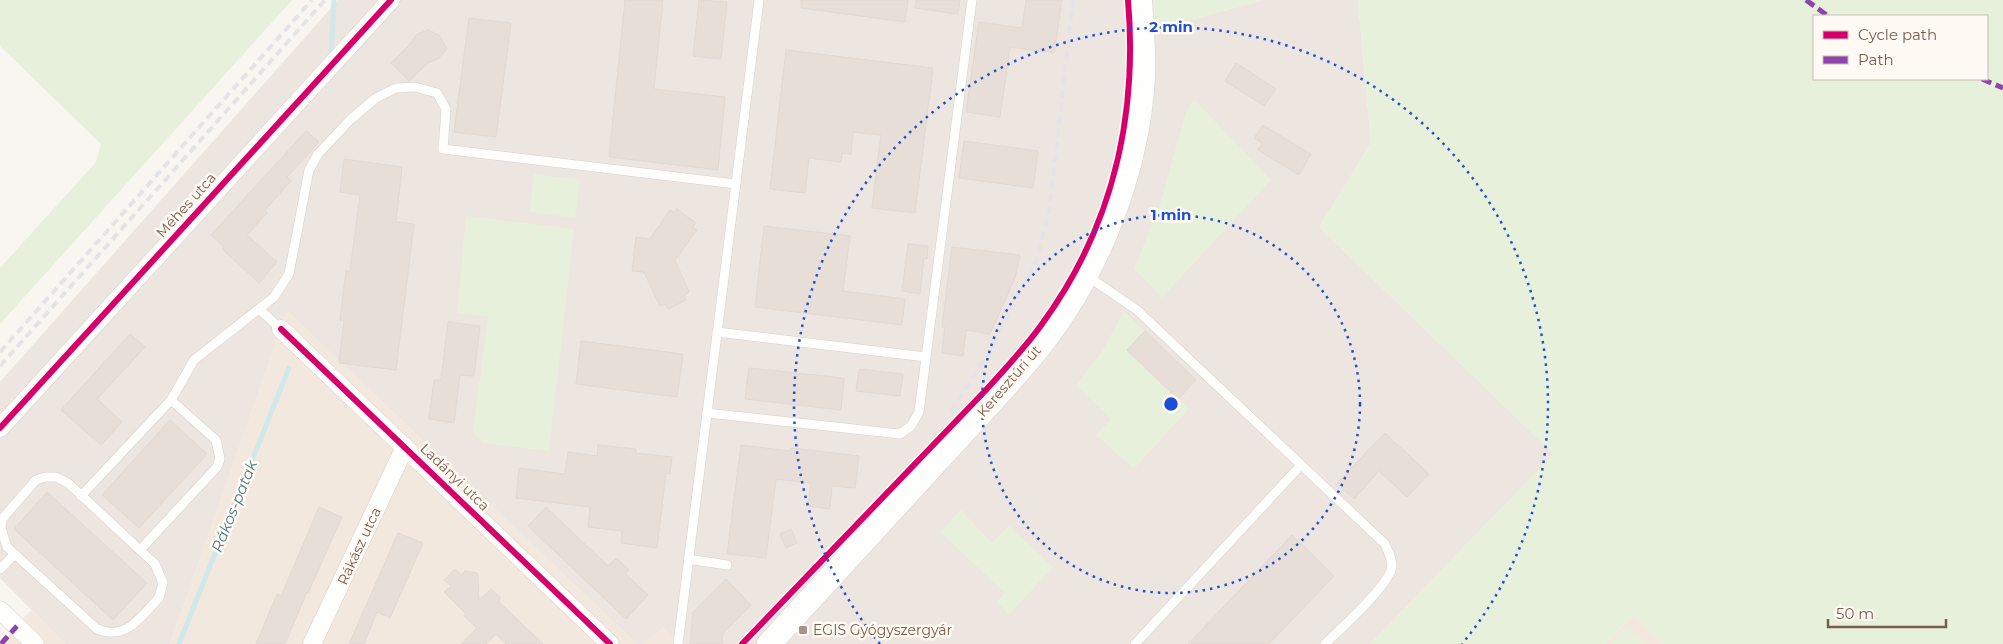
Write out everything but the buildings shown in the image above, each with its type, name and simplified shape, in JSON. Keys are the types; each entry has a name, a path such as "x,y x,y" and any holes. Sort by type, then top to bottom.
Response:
{"main road":[{"name":"Keresztúri út","path":"770,644 1042,343 1056,324 1085,275 1102,241 1118,198 1137,130 1143,77 1140,0"}],"street":[{"name":"Méhes utca","path":"0,428 391,0"},
{"name":"Ladányi utca","path":"281,329 610,644"},
{"name":"Rákász utca","path":"312,644 405,447"},
{"path":"0,610 35,644"}],"lane":[{"path":"678,644 759,0"},
{"path":"707,413 900,434 911,426 919,412 972,0"},
{"path":"82,496 171,400 194,360 274,297 289,274 309,170 318,154 351,119 376,98 396,88 416,88 437,93 446,109 443,149 736,184"},
{"path":"1085,275 1137,310 1385,544 1391,557 1392,568 1383,585 1325,644"},
{"path":"259,309 281,329"},
{"path":"717,332 926,357"},
{"path":"140,550 217,467 220,459 216,440 171,400"},
{"path":"1135,644 1301,465"},
{"path":"45,477 56,477 82,496 140,550 155,564 163,583 162,592 159,598 126,630 118,633 105,632 97,629 14,555 2,538 2,519 36,480 45,477"},
{"path":"0,569 14,555"},
{"path":"688,559 727,565"}],"shaded area":[{"name":"EGIS Gyógyszergyár","path":"338,0 1125,0 1128,29 1161,28 1263,0 1358,0 1371,143 1319,227 1554,454 1370,644 680,644 663,628 643,644 637,644 287,311 170,644 65,644 0,578 0,382"},
{"path":"287,311 637,644 170,644"},
{"path":"31,610 65,644 1,644"},
{"path":"1633,615 1663,644 1605,644"},
{"path":"663,628 680,644 643,644"}],"green space":[{"path":"0,0 292,0 0,324 0,268 96,162 101,144 0,46"},
{"path":"1125,0 1263,0 1161,28 1127,29"},
{"path":"1358,0 2003,0 2003,644 1663,644 1633,615 1605,644 1370,644 1554,454 1319,227 1371,143"},
{"path":"1194,99 1271,180 1162,298 1134,269 1160,204 1186,112"},
{"path":"534,174 580,180 575,218 529,212"},
{"path":"466,216 574,229 549,451 483,443 473,432 488,317 457,313"},
{"path":"1124,311 1145,331 1127,351 1189,409 1134,469 1096,435 1111,419 1076,385 1101,353"},
{"path":"961,510 992,543 1009,526 1053,567 1009,615 997,602 1005,593 940,532"},
{"path":"1627,625 1648,644 1610,644"}],"waterway":[{"name":"Rákos-patak","path":"331,55 334,0"},
{"name":"Rákos-patak","path":"179,644 289,368"}],"railway":[{"path":"0,352 312,0"},
{"path":"0,366 325,0"},
{"path":"951,411 991,349 1037,259 1049,212 1073,0"}],"marked path":[{"path":"1806,0 1827,15"},
{"path":"1984,80 2003,88"},
{"path":"1,644 17,626"}],"cycle path":[{"path":"0,428 391,0"},
{"path":"742,644 1000,375 1042,324 1066,287 1086,249 1103,210 1115,170 1124,129 1129,86 1128,0"},
{"path":"281,329 610,644"}],"place":[{"name":"EGIS Gyógyszergyár","path":"803,630"}]}
